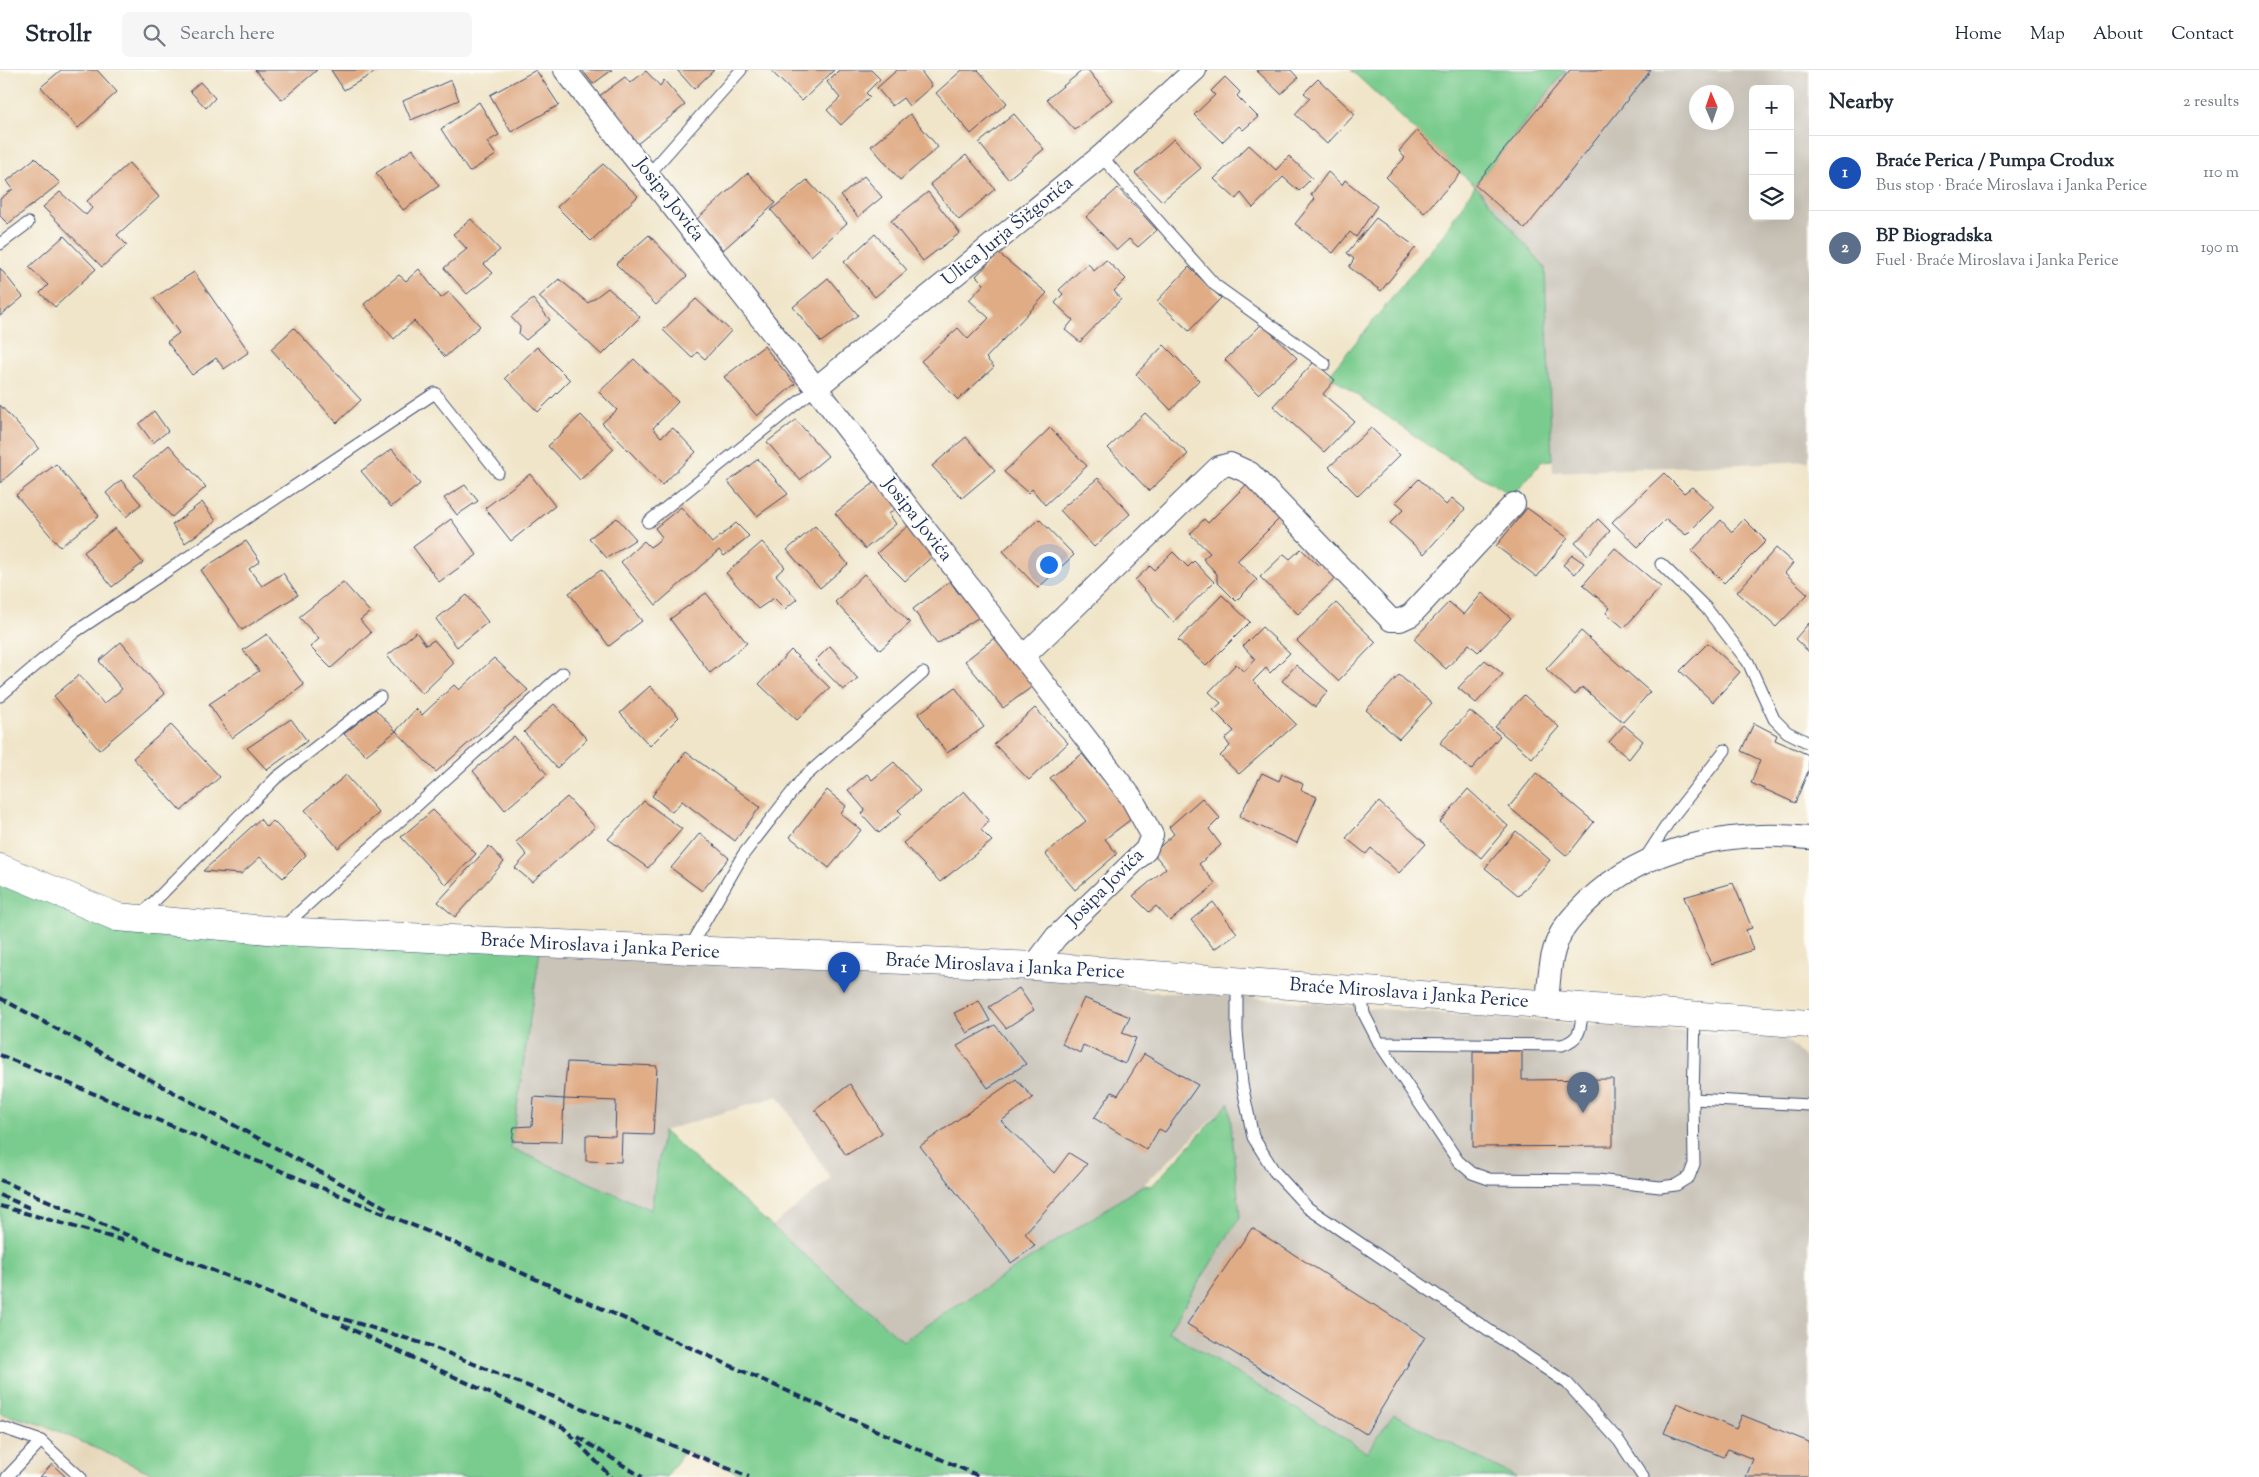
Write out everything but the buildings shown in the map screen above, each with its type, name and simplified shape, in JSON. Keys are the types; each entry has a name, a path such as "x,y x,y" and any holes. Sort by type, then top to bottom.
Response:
{"main road":[{"name":"Braće Miroslava i Janka Perice","path":"0,868 117,917 279,931 1034,966 1809,1024"}],"street":[{"name":"Josipa Jovića","path":"565,70 649,174 816,388 1130,797 1152,835 1146,850 1056,938 1034,966"},
{"name":"Ulica Jurja Šižgorića","path":"816,388 1101,156 1195,70"},
{"path":"1022,657 1219,467 1230,464 1250,473 1390,620 1400,620 1411,615 1514,504"},
{"path":"1547,1004 1552,960 1559,937 1576,912 1602,887 1642,863 1679,848 1719,839 1763,836 1809,838"}],"lane":[{"path":"649,174 741,70"},
{"path":"1101,156 1215,285 1325,364"},
{"path":"0,244 28,223"},
{"path":"648,522 816,388"},
{"path":"0,696 75,632 435,393 498,472"},
{"path":"1661,564 1706,608 1748,662 1774,719 1786,732 1809,744"},
{"path":"279,931 563,673"},
{"path":"688,951 743,855 803,778 923,673"},
{"path":"137,918 276,778 380,697"},
{"path":"1642,863 1670,820 1725,750"},
{"path":"1237,981 1237,1031 1242,1084 1254,1137 1274,1171 1308,1208 1567,1383 1619,1441 1643,1477"},
{"path":"1361,990 1364,1014 1379,1043 1458,1161 1472,1173 1489,1179 1597,1180 1660,1187 1676,1185 1689,1177 1694,1164 1695,1016"},
{"path":"1379,1043 1562,1045 1572,1042 1580,1033 1583,1007"},
{"path":"1693,1099 1809,1105"},
{"path":"0,1427 41,1441 80,1477"},
{"path":"7,1477 41,1441"}],"shaded area":[{"path":"1566,70 1809,70 1809,461 1553,472 1545,268 1475,185"},
{"path":"541,944 1034,966 1149,992 1222,995 1428,1013 1786,1039 1809,1062 1809,1477 1516,1477 1394,1414 1368,1452 1167,1331 1240,1217 1229,1103 1143,1185 903,1341 772,1226 831,1179 778,1096 663,1131 651,1210 511,1148"},
{"path":"0,1413 44,1425 160,1477 0,1477"}],"green space":[{"path":"1351,70 1566,70 1475,185 1545,268 1552,460 1542,461 1513,496 1429,446 1329,375 1440,239 1475,186"},
{"path":"0,868 117,917 541,944 511,1148 651,1210 663,1131 903,1341 1143,1185 1152,1186 1229,1103 1240,1217 1168,1331 1367,1452 1394,1414 1516,1477 749,1477 685,1451 666,1477 160,1477 44,1425 0,1413"}],"railway":[{"path":"0,998 390,1210"},
{"path":"0,1055 441,1237 981,1477"},
{"path":"0,1180 157,1248 301,1306 428,1345 749,1477"},
{"path":"0,1195 30,1208"},
{"path":"0,1206 125,1241"},
{"path":"342,1325 563,1427 611,1477"},
{"path":"578,1437 642,1477"}],"place":[{"name":"Braće Perica / Pumpa Crodux","path":"844,993"},
{"name":"BP Biogradska","path":"1583,1113"}]}
